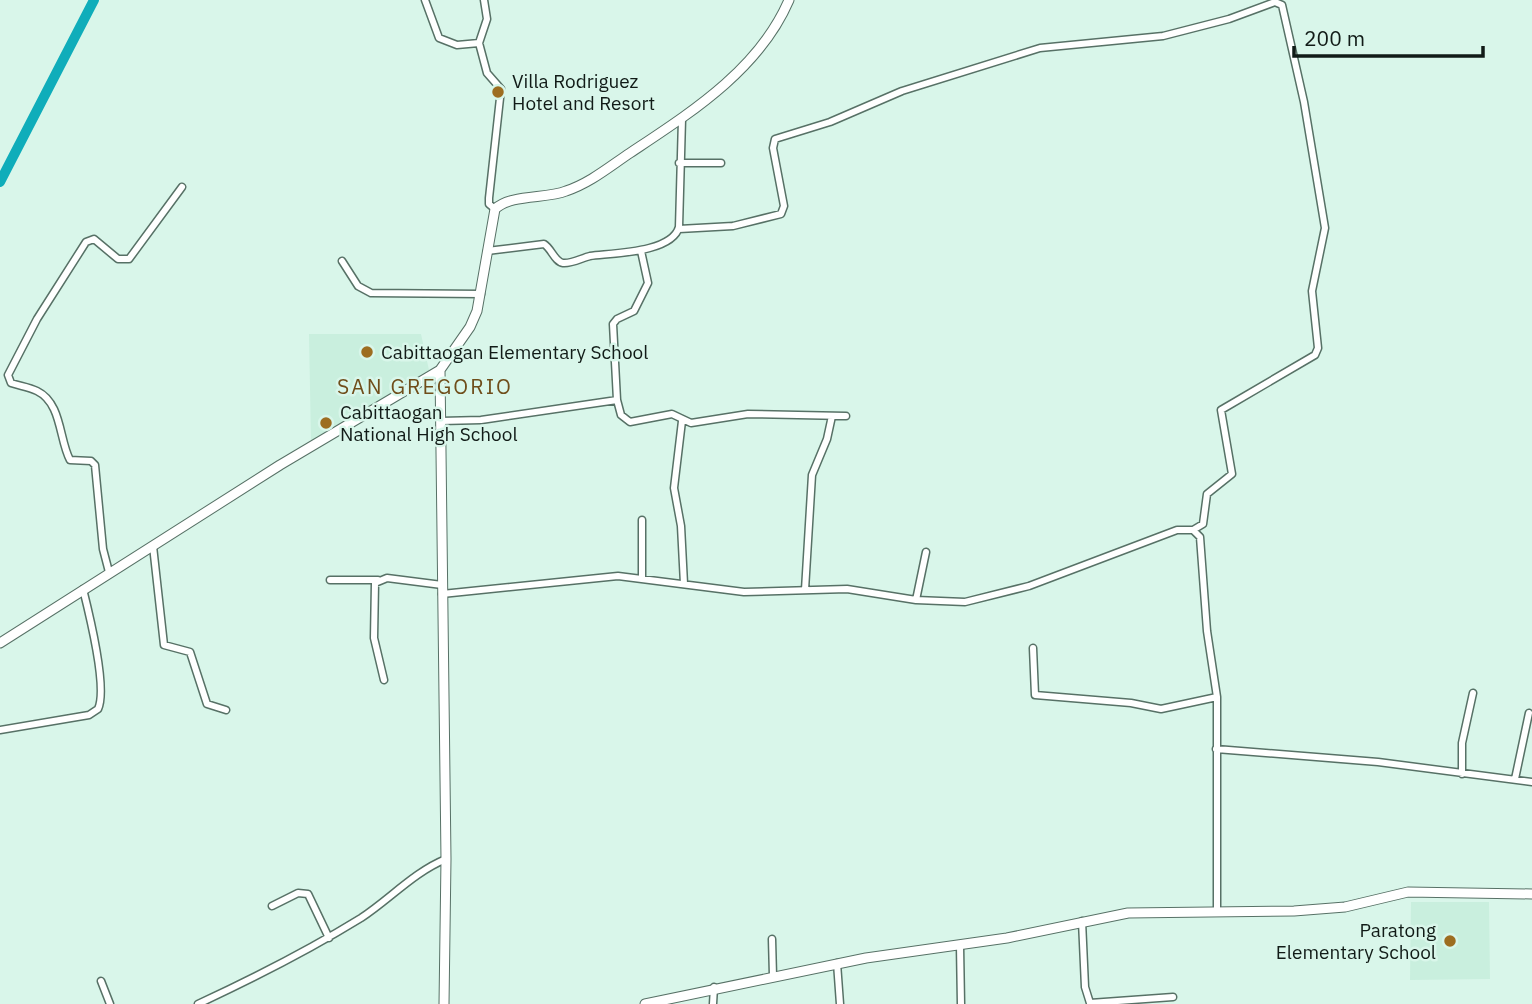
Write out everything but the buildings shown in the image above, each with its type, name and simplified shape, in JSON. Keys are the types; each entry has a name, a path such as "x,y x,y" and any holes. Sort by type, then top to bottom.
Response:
{"street":[{"path":"425,0 439,38 450,44 480,43"},
{"path":"484,0 487,19 480,43 487,73 502,91 489,198 489,204 495,209"},
{"path":"0,643 298,453 440,370 470,327 481,294 495,209 503,203 552,195 586,183 682,119 704,103 749,60 777,24 789,0"},
{"path":"330,580 387,578 442,590 589,578 642,578 759,593 847,589 916,600 965,602 1001,595 1177,530 1193,530 1203,524 1207,495 1232,474 1221,410 1315,355 1318,348 1312,291 1324,222 1284,8 1278,2 1266,2 1229,19 1163,36 1040,48 902,90 830,122 777,137 773,148 784,212 733,226 679,229"},
{"path":"486,251 544,244 561,263 641,251 675,235 679,229 682,119"},
{"path":"679,163 722,163"},
{"path":"109,572 103,549 96,465 91,461 70,460 60,426 46,398 36,390 11,383 8,375 37,319 86,242 94,239 118,259 129,260 182,187"},
{"path":"641,251 649,281 634,311 614,322 617,400 621,415 626,421 672,414 682,421 701,422 748,414 846,416"},
{"path":"342,261 358,286 371,293 481,294"},
{"path":"440,370 446,859 444,1004"},
{"path":"440,421 481,420 617,400"},
{"path":"805,590 811,475 827,439 832,416"},
{"path":"682,421 674,488 681,526 684,584"},
{"path":"642,520 642,578"},
{"path":"1193,530 1200,537 1206,620 1217,697 1217,910"},
{"path":"153,546 164,645 190,652 207,704 226,710"},
{"path":"916,600 926,552"},
{"path":"378,580 373,589 374,638 384,680"},
{"path":"0,730 89,715 99,709 101,698 94,632 83,589"},
{"path":"1032,648 1035,695 1131,703 1161,709 1217,697"},
{"path":"1462,774 1462,744 1473,693"},
{"path":"1515,779 1529,713"},
{"path":"1216,749 1270,751 1532,782"},
{"path":"198,1004 329,938 446,859"},
{"path":"645,1004 714,987 837,963 960,946 1146,911 1294,911 1345,907 1408,892 1532,894"},
{"path":"272,906 298,893 308,894 329,938"},
{"path":"1082,921 1085,986 1090,1003 1136,1002 1173,997"},
{"path":"772,939 773,976"},
{"path":"960,946 961,1004"},
{"path":"837,963 840,1004"},
{"path":"101,981 110,1004"},
{"path":"713,1004 714,987"}],"shaded area":[{"name":"Cabittaogan Elementary School","path":"309,334 421,334 429,370 311,442"},
{"name":"Paratong Elementary School","path":"1411,902 1489,902 1490,979 1410,980"}],"waterway":[{"path":"0,182 94,0"}],"place":[{"name":"Villa Rodriguez Hotel and Resort","path":"498,92"},
{"name":"Cabittaogan Elementary School","path":"367,352"},
{"name":"Cabittaogan National High School","path":"326,423"},
{"name":"Paratong Elementary School","path":"1450,941"}],"district":[{"name":"SAN GREGORIO","path":"425,387"}]}
